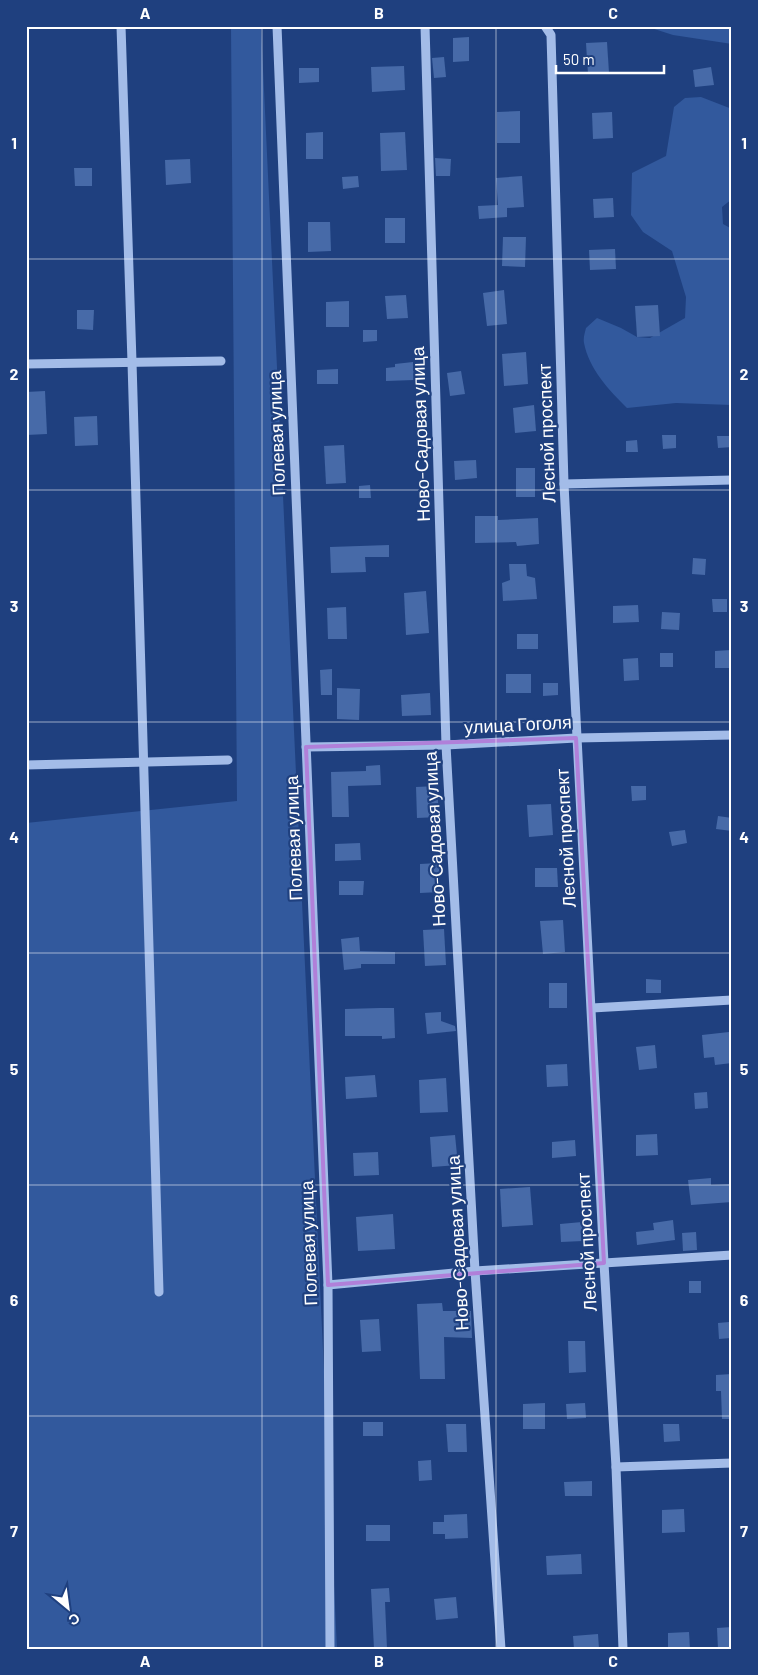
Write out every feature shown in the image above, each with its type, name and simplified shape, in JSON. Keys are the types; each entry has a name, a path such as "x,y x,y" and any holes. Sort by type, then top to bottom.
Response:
{"street":[{"path":"121,26 159,1292"},
{"name":"Полевая улица","path":"277,26 328,1285 330,1649"},
{"name":"Ново-Садовая улица","path":"425,26 446,745 475,1271 501,1649"},
{"name":"Лесной проспект","path":"545,26 551,35 564,484 616,1467 623,1649"},
{"path":"26,364 221,361"},
{"path":"564,484 732,480"},
{"name":"улица Гоголя","path":"306,747 446,745 576,738 732,735"},
{"path":"26,765 228,760"},
{"path":"592,1008 732,1000"},
{"path":"328,1285 475,1271 732,1255"},
{"path":"616,1467 732,1463"}],"highlighted area":[{"path":"576,738 604,1263 328,1285 306,747"}],"shaded area":[{"path":"231,26 261,26 337,1649 26,1649 26,823 237,801"},
{"path":"645,26 732,26 732,44 673,35"},
{"path":"701,97 732,109 732,199 722,207 723,224 732,229 732,405 676,403 627,408 607,386 590,362 584,341 586,328 597,318 637,337 650,338 685,318 686,297 672,251 643,232 631,215 632,173 666,156 674,107 685,98"}],"building":[{"path":"469,37 469,61 453,62 453,38"},
{"path":"607,42 609,73 588,74 586,43"},
{"path":"444,57 446,77 434,78 432,58"},
{"path":"404,66 405,90 372,92 371,67"},
{"path":"711,67 714,85 695,87 693,70"},
{"path":"299,68 319,68 319,82 299,83"},
{"path":"520,111 520,143 497,143 497,112"},
{"path":"612,112 613,138 593,139 592,113"},
{"path":"323,132 323,159 306,159 306,133"},
{"path":"405,132 407,170 381,171 380,133"},
{"path":"435,158 451,159 450,176 436,176"},
{"path":"190,159 191,183 166,185 165,160"},
{"path":"74,168 92,168 92,186 75,186"},
{"path":"358,176 359,187 343,189 342,177"},
{"path":"522,176 524,207 507,208 507,217 479,219 478,206 498,205 496,178"},
{"path":"613,198 614,217 594,218 593,199"},
{"path":"385,218 405,218 405,243 385,243"},
{"path":"308,222 330,222 331,251 308,252"},
{"path":"503,237 526,237 525,267 502,266"},
{"path":"615,249 616,269 590,270 589,250"},
{"path":"504,290 507,324 487,326 483,293"},
{"path":"406,295 408,318 387,319 385,296"},
{"path":"349,301 349,327 326,327 326,302"},
{"path":"658,305 660,336 637,337 635,306"},
{"path":"77,310 94,310 93,330 77,329"},
{"path":"363,330 377,330 377,341 363,342"},
{"path":"526,352 528,384 504,386 502,354"},
{"path":"413,362 414,380 386,381 386,368 395,367 395,364"},
{"path":"338,369 338,384 317,384 317,370"},
{"path":"461,371 465,394 450,396 447,373"},
{"path":"45,391 47,434 26,435 26,392"},
{"path":"534,405 536,431 515,433 513,408"},
{"path":"97,416 98,445 75,446 74,417"},
{"path":"662,435 676,435 676,448 663,449"},
{"path":"717,436 732,436 732,447 718,448"},
{"path":"637,440 638,452 626,452 626,441"},
{"path":"344,445 346,483 326,484 324,446"},
{"path":"476,460 477,478 455,480 454,461"},
{"path":"516,468 535,468 535,497 516,497"},
{"path":"370,485 371,498 359,498 359,486"},
{"path":"475,516 498,516 498,520 538,518 539,544 517,546 516,542 475,543"},
{"path":"389,545 389,557 365,557 366,572 331,573 330,547"},
{"path":"693,558 706,559 705,575 692,574"},
{"path":"509,564 526,564 527,576 535,578 537,599 503,601 502,583 510,580"},
{"path":"426,591 429,633 406,635 404,593"},
{"path":"712,599 727,599 727,612 713,612"},
{"path":"638,605 639,622 613,623 613,606"},
{"path":"346,607 347,639 328,639 327,608"},
{"path":"662,612 680,613 679,630 661,629"},
{"path":"517,634 538,634 538,649 517,649"},
{"path":"731,650 732,668 715,668 715,651"},
{"path":"660,653 673,653 673,667 660,667"},
{"path":"638,658 639,680 624,681 623,659"},
{"path":"332,669 332,695 321,695 320,670"},
{"path":"506,674 531,674 531,693 506,693"},
{"path":"543,683 558,683 558,695 543,696"},
{"path":"337,688 360,689 359,720 337,719"},
{"path":"430,693 431,715 402,716 401,695"},
{"path":"380,765 381,785 348,786 349,817 332,817 331,772 366,771 366,766"},
{"path":"437,786 439,817 417,818 416,787"},
{"path":"631,786 646,786 646,800 632,801"},
{"path":"551,804 553,835 529,837 527,805"},
{"path":"718,816 732,818 732,831 716,829"},
{"path":"685,830 687,843 672,846 669,832"},
{"path":"360,843 361,860 335,861 335,844"},
{"path":"439,863 440,892 420,893 420,864"},
{"path":"535,868 557,868 558,887 535,887"},
{"path":"339,881 364,881 363,895 339,895"},
{"path":"563,920 565,952 543,954 540,921"},
{"path":"444,929 446,965 425,966 423,930"},
{"path":"359,937 360,951 395,952 395,964 361,964 361,968 344,970 341,939"},
{"path":"646,979 661,980 661,993 646,993"},
{"path":"549,983 567,983 567,1008 549,1008"},
{"path":"394,1008 395,1038 382,1039 382,1036 345,1036 345,1009"},
{"path":"441,1012 441,1021 455,1026 456,1031 427,1034 425,1013"},
{"path":"729,1032 732,1063 715,1065 714,1057 704,1058 702,1035"},
{"path":"655,1045 657,1068 639,1070 636,1047"},
{"path":"567,1064 568,1086 547,1087 546,1065"},
{"path":"375,1075 377,1097 346,1099 345,1077"},
{"path":"446,1078 448,1112 420,1113 419,1080"},
{"path":"707,1092 708,1108 695,1109 694,1093"},
{"path":"657,1134 658,1155 636,1156 636,1135"},
{"path":"455,1135 458,1165 432,1167 430,1137"},
{"path":"575,1140 576,1156 552,1158 552,1142"},
{"path":"378,1152 379,1175 354,1176 353,1153"},
{"path":"711,1178 711,1185 732,1184 732,1202 691,1205 688,1180"},
{"path":"530,1187 533,1225 502,1227 500,1189"},
{"path":"393,1214 395,1249 358,1251 356,1217"},
{"path":"673,1220 675,1240 637,1245 636,1232 654,1230 653,1223"},
{"path":"582,1222 583,1241 561,1242 560,1224"},
{"path":"696,1232 697,1250 683,1251 682,1233"},
{"path":"689,1281 701,1281 701,1293 689,1293"},
{"path":"442,1303 443,1311 471,1311 472,1338 444,1337 445,1379 420,1379 417,1304"},
{"path":"379,1319 381,1351 362,1352 360,1320"},
{"path":"729,1322 731,1338 719,1339 718,1323"},
{"path":"568,1341 585,1341 586,1372 569,1373"},
{"path":"732,1374 732,1419 722,1419 721,1391 716,1391 716,1375"},
{"path":"545,1403 545,1429 523,1429 523,1404"},
{"path":"585,1403 586,1418 567,1419 566,1404"},
{"path":"363,1422 383,1422 383,1436 363,1436"},
{"path":"446,1424 466,1424 467,1452 448,1452"},
{"path":"663,1424 679,1424 680,1441 664,1442"},
{"path":"431,1460 432,1480 419,1481 418,1461"},
{"path":"592,1481 592,1496 565,1496 564,1482"},
{"path":"684,1509 685,1532 662,1533 662,1510"},
{"path":"467,1514 468,1538 445,1539 445,1534 433,1534 433,1522 444,1522 444,1515"},
{"path":"366,1525 390,1525 390,1541 366,1541"},
{"path":"581,1554 582,1574 547,1575 546,1556"},
{"path":"389,1588 390,1602 385,1602 387,1649 374,1649 371,1589"},
{"path":"456,1597 458,1618 436,1620 434,1599"},
{"path":"732,1627 732,1649 718,1649 717,1628"},
{"path":"689,1632 690,1649 668,1649 668,1633"},
{"path":"598,1634 599,1649 574,1649 573,1636"}]}
